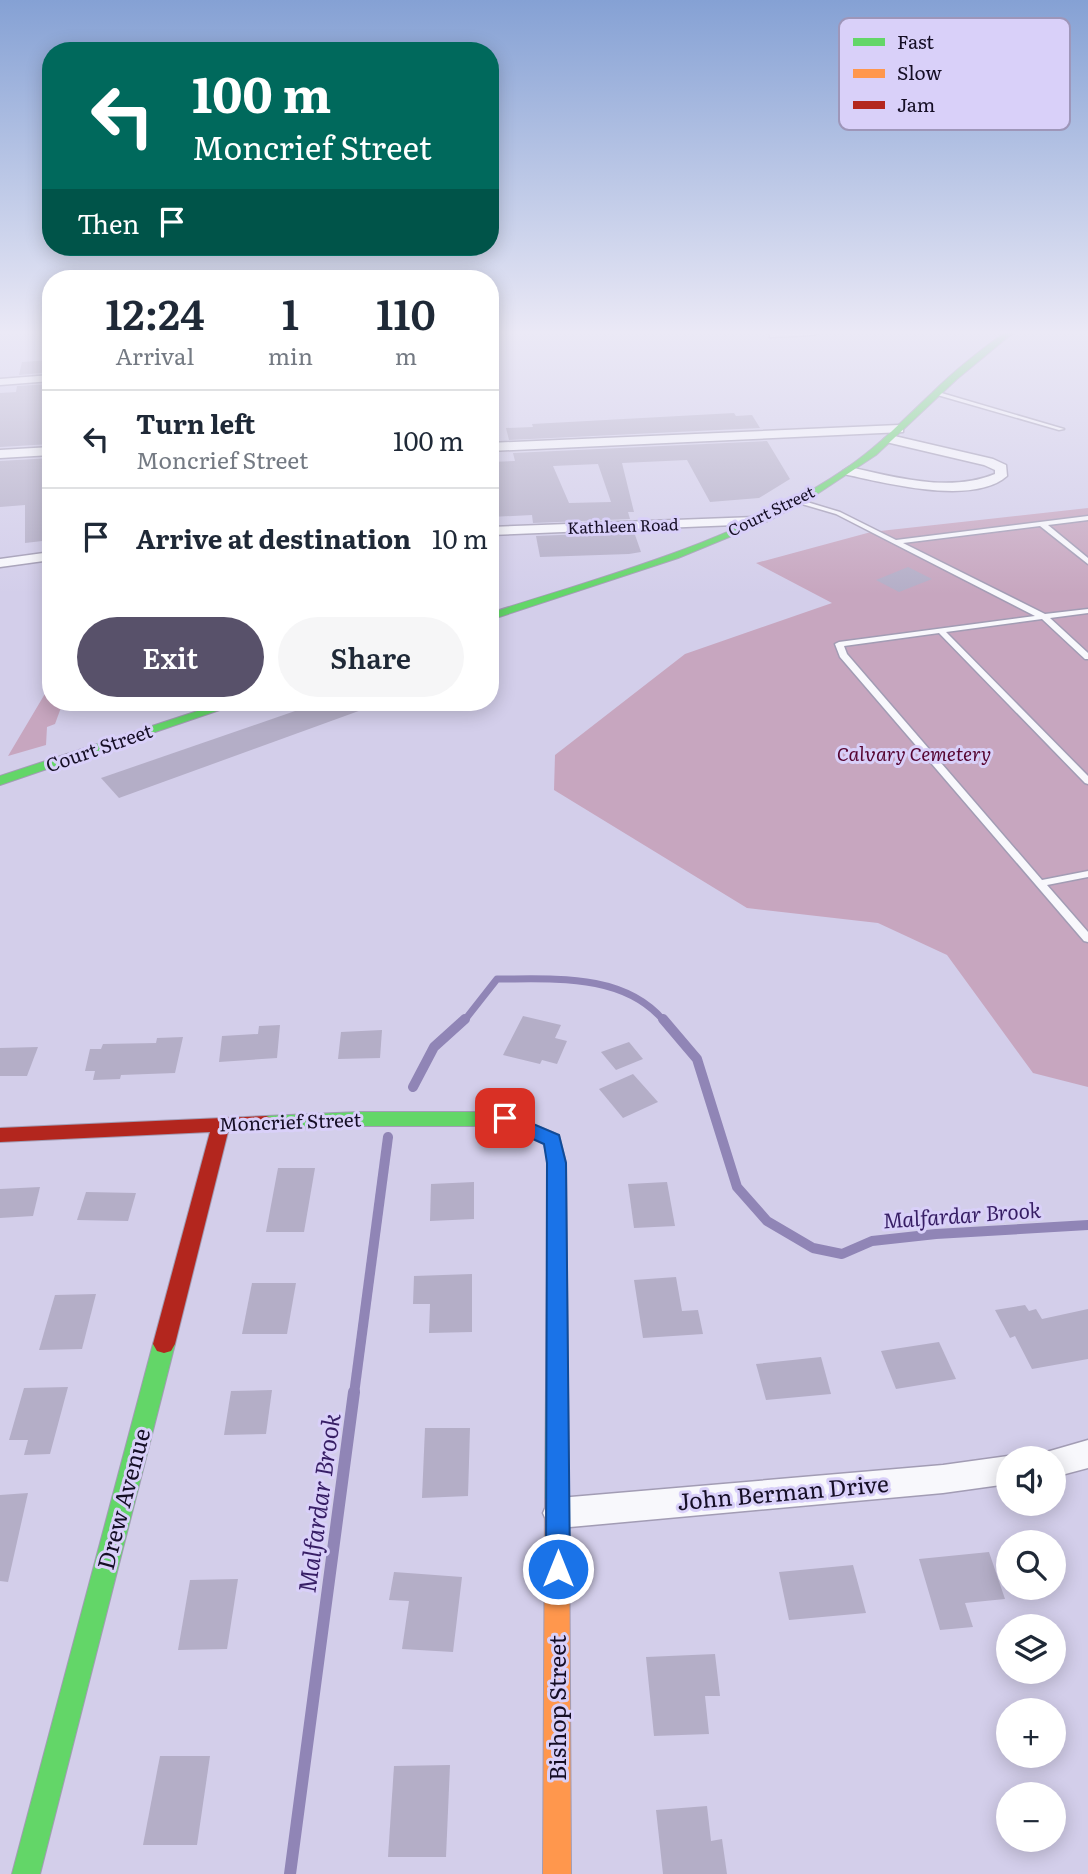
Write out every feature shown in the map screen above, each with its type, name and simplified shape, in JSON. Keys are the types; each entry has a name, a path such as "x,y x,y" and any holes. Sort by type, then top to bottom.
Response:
{"street":[{"name":"Court Street","path":"499,614 676,554 755,521 849,471 910,419"},
{"path":"499,447 895,434 988,462 1001,468 1001,476 991,482 924,487 849,471"},
{"path":"0,454 42,451"},
{"name":"Kathleen Road","path":"499,531 755,521"},
{"path":"0,562 42,557"},
{"name":"Court Street","path":"0,781 210,711"},
{"name":"Moncrief Street","path":"0,1135 221,1124 505,1118 552,1140 557,1163"},
{"name":"Drew Avenue","path":"26,1874 221,1124"},
{"name":"Bishop Street","path":"557,1163 557,1874"},
{"path":"1066,1460 1088,1454"},
{"name":"John Berman Drive","path":"559,1513 943,1479 996,1472"}],"lane":[{"path":"1028,419 1061,429"},
{"path":"797,501 838,513 1044,617 1088,657"},
{"path":"893,542 1088,519"},
{"path":"1042,524 1088,562"},
{"path":"1088,611 839,644 843,655 1042,883 1088,940"},
{"path":"940,630 1088,781"},
{"path":"1042,883 1088,874"}],"green space":[{"name":"Calvary Cemetery","path":"1088,508 1088,1087 1033,1073 947,955 878,923 747,908 554,790 555,755 685,654 832,603 756,563 871,532"},
{"path":"42,699 42,711 60,711 55,724 47,727 46,745 8,756"}],"building":[{"path":"0,419 42,419 42,445 0,447"},
{"path":"615,419 755,419 760,428 509,440 506,428 533,427 532,424"},
{"path":"767,441 790,479 759,498 710,502 687,460 622,463 634,512 628,512 630,519 533,523 532,515 499,517 499,462 515,461 513,453","holes":["598,464 611,502 569,503 553,466"]},
{"path":"42,459 42,541 25,543 25,505 0,507 0,461"},
{"path":"634,532 641,552 629,554 540,557 536,536"},
{"path":"908,567 932,579 899,592 876,580"},
{"path":"295,711 359,711 119,798 101,778"},
{"path":"523,1016 561,1025 555,1038 567,1041 557,1064 542,1060 540,1064 503,1055"},
{"path":"280,1025 277,1058 219,1062 222,1036 258,1034 259,1026"},
{"path":"382,1030 380,1058 338,1059 341,1032"},
{"path":"183,1037 175,1073 121,1075 120,1079 93,1080 95,1071 85,1071 90,1049 101,1049 103,1044 156,1043 157,1038"},
{"path":"629,1042 643,1059 616,1070 601,1052"},
{"path":"38,1047 27,1076 0,1076 0,1048"},
{"path":"633,1074 658,1102 623,1118 599,1089"},
{"path":"278,1168 315,1168 304,1232 266,1232"},
{"path":"474,1182 474,1219 430,1221 431,1184"},
{"path":"667,1182 675,1226 634,1228 628,1184"},
{"path":"40,1187 33,1216 0,1218 0,1189"},
{"path":"86,1192 136,1193 128,1221 77,1220"},
{"path":"472,1274 472,1332 429,1333 430,1304 413,1304 414,1276"},
{"path":"676,1277 682,1311 698,1310 703,1334 643,1338 634,1280"},
{"path":"252,1283 296,1283 287,1334 242,1334"},
{"path":"96,1294 82,1349 39,1350 55,1295"},
{"path":"1025,1305 1029,1311 1036,1309 1042,1319 1088,1309 1088,1359 1032,1369 1015,1336 1010,1338 995,1310"},
{"path":"939,1342 956,1379 896,1389 881,1351"},
{"path":"821,1357 831,1394 766,1400 756,1364"},
{"path":"68,1387 50,1454 24,1455 28,1440 9,1440 24,1388"},
{"path":"272,1390 266,1434 224,1435 231,1391"},
{"path":"425,1428 470,1428 468,1496 422,1498"},
{"path":"28,1493 8,1582 0,1581 0,1495"},
{"path":"989,1552 996,1573 996,1600 965,1603 973,1627 940,1630 919,1559"},
{"path":"853,1565 866,1613 789,1620 779,1572"},
{"path":"394,1572 462,1577 453,1652 402,1649 409,1601 389,1600"},
{"path":"238,1579 227,1649 178,1650 190,1580"},
{"path":"715,1654 720,1696 705,1696 709,1734 654,1736 646,1657"},
{"path":"160,1756 210,1756 197,1845 143,1845"},
{"path":"450,1765 446,1857 388,1857 394,1766"},
{"path":"707,1806 711,1841 722,1839 727,1874 663,1874 656,1810"}],"waterway":[{"name":"Malfardar Brook","path":"464,1021 497,979 564,980 609,987 648,1005 664,1021"},
{"name":"Malfardar Brook","path":"413,1087 434,1047 465,1019"},
{"name":"Malfardar Brook","path":"663,1019 697,1059 737,1187 767,1221 813,1248 842,1254 872,1241 936,1234 1088,1225"},
{"name":"Malfardar Brook","path":"354,1394 388,1137"},
{"name":"Malfardar Brook","path":"290,1874 354,1392"}],"traffic: fast":[{"path":"499,614 674,556 764,519 849,471 909,419"},
{"path":"0,781 210,711"},
{"path":"266,1123 359,1119 505,1119 552,1140 557,1163 557,1500"},
{"path":"26,1874 164,1344"}],"traffic: slow":[{"path":"557,1500 557,1874"}],"traffic: jam":[{"path":"0,1135 266,1123"},
{"path":"164,1344 221,1124"}],"route":[{"path":"505,1118 552,1140 557,1163 558,1569"}]}
